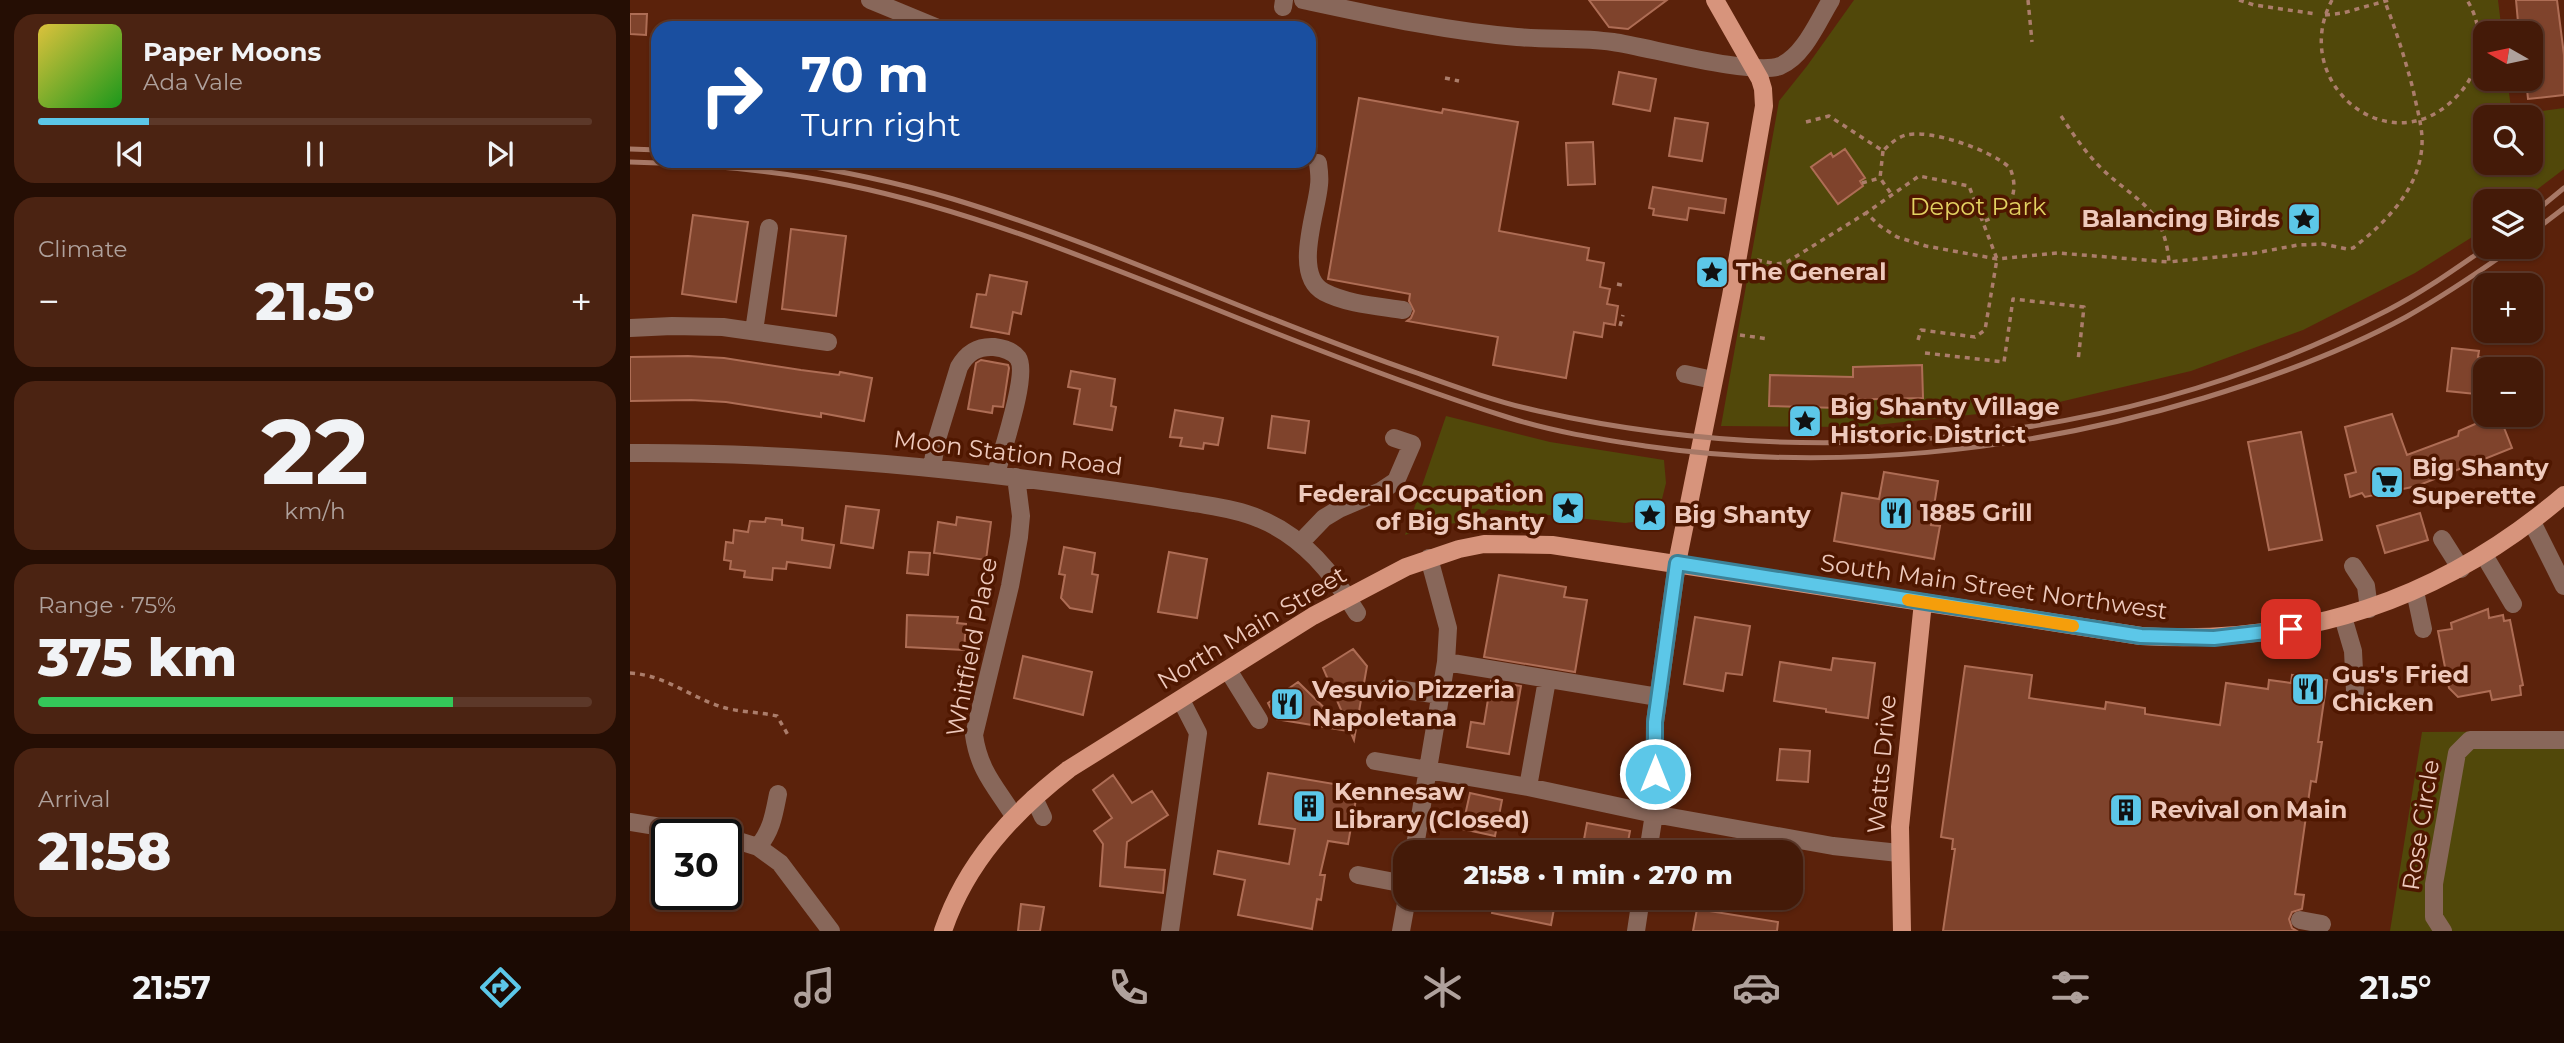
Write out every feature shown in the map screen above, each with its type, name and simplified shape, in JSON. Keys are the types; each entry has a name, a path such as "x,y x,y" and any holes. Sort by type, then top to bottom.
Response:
{"main road":[{"path":"1677,563 1740,250 1763,116 1763,89 1715,0"},
{"name":"South Main Street Northwest","path":"1677,563 2141,636 2178,639 2259,634 2343,617 2415,591 2484,555 2532,522 2564,495"},
{"name":"North Main Street","path":"943,931 972,869 1014,816 1034,798 1069,769 1347,596 1429,558 1484,544 1523,543 1677,563"},
{"name":"Watts Drive","path":"1902,931 1899,853 1906,752 1923,602"}],"street":[{"path":"870,0 921,21"},
{"path":"1303,0 1343,13 1517,37 1611,41 1754,68 1779,66 1796,56 1831,0"},
{"path":"1318,163 1319,185 1308,256 1309,276 1321,290 1344,299 1403,310"},
{"path":"754,331 769,229"},
{"path":"630,328 723,327 828,342"},
{"path":"932,467 937,439 959,367 965,357 984,346 1001,348 1018,358 1021,366 1016,403 996,474"},
{"path":"1685,374 1713,380"},
{"path":"1300,543 1324,518 1396,481 1412,444 1394,438"},
{"name":"Moon Station Road","path":"630,453 691,453 932,467 996,474 1224,509 1259,518 1300,543 1323,565 1357,613"},
{"name":"Whitfield Place","path":"1014,816 988,780 977,756 974,736 1019,537 1021,516 1016,477"},
{"path":"2532,522 2564,586"},
{"path":"2442,539 2461,569"},
{"path":"2484,555 2513,604"},
{"path":"1417,840 1446,662 1448,628 1429,558"},
{"path":"1650,840 1661,751 1658,697 1677,563"},
{"path":"2353,566 2366,586 2369,609"},
{"path":"2415,591 2423,629"},
{"path":"2343,617 2353,651 2356,691"},
{"path":"1446,662 1658,697"},
{"path":"1228,670 1259,720"},
{"path":"1528,786 1547,680"},
{"path":"1388,688 1441,695"},
{"path":"1170,931 1198,733 1181,700"},
{"name":"Rose Circle","path":"2444,931 2434,918 2434,884 2457,753 2470,740 2564,740"},
{"path":"1376,761 1528,786 1830,852 1899,853"},
{"path":"758,847 773,822 778,794"},
{"path":"1034,798 1044,817"},
{"path":"630,822 651,827"},
{"path":"742,845 758,847 780,863 831,931"},
{"path":"1358,875 1393,882"},
{"path":"1401,931 1405,910"},
{"path":"1636,931 1639,910"},
{"path":"2300,920 2322,924"}],"path":[{"path":"2028,0 2032,42"},
{"path":"2239,0 2254,5 2316,14"},
{"path":"2332,0 2325,15 2320,38 2322,61 2336,90 2359,111 2374,117 2404,122 2435,114 2459,94 2475,67 2479,36 2476,20 2467,0"},
{"path":"1866,213 1897,237 1926,246 1997,259 2058,253 2169,262 2255,253 2298,245 2323,244 2347,249 2360,242 2403,199 2413,180 2422,150 2420,119 2387,1 2325,15"},
{"path":"1445,78 1459,81"},
{"path":"1806,122 1829,116 1883,151"},
{"path":"2061,116 2078,142 2101,167 2150,210 2164,233 2169,262"},
{"path":"1892,195 1880,178 1883,151 1899,138 1925,134 1986,151 2010,168 2014,177 2013,199 2003,212 1982,222"},
{"path":"1751,258 1777,264 1787,262 1919,176 1969,186 1997,259 1985,330 1975,337 1921,330 1918,340"},
{"path":"1862,183 1880,178"},
{"path":"1617,284 1626,286"},
{"path":"1925,353 2004,362 2013,299 2084,307 2078,361"},
{"path":"1620,326 1623,315"},
{"path":"1738,334 1769,339"},
{"path":"630,673 671,682 725,709 757,711 776,716 788,735"}],"green space":[{"name":"Depot Park","path":"1854,0 2498,0 2501,21 2473,21 2473,91 2509,91 2511,105 2473,105 2473,175 2543,175 2543,111 2564,108 2564,169 2538,189 2473,189 2473,237 2415,273 2303,330 2191,371 2034,408 1857,427 1721,426 1779,101"},
{"path":"1446,416 1550,442 1664,460 1666,483 1659,511 1649,520 1625,523 1489,509 1477,520 1428,527 1405,535"},
{"path":"2564,731 2564,931 2390,931 2422,732"}],"building":[{"path":"1589,0 1667,0 1628,29 1609,27"},
{"path":"2516,0 2557,0 2564,55 2564,95 2528,99 2527,91 2543,91 2543,21 2518,21"},
{"path":"630,14 647,14 646,35 630,34"},
{"path":"1619,72 1656,79 1650,111 1613,104"},
{"path":"1359,98 1442,113 1443,109 1518,122 1499,231 1589,248 1587,260 1604,263 1600,287 1610,289 1607,304 1618,306 1615,325 1604,323 1602,337 1574,332 1566,378 1493,365 1498,337 1407,321 1414,311 1409,301 1410,294 1328,279"},
{"path":"1675,118 1708,123 1702,161 1669,156"},
{"path":"1593,142 1595,184 1568,185 1566,143"},
{"path":"1845,149 1865,178 1860,181 1863,186 1838,204 1811,167 1831,153 1833,157"},
{"path":"1653,187 1726,199 1724,213 1689,208 1687,220 1653,215 1654,209 1649,208"},
{"path":"693,215 748,222 736,302 682,294"},
{"path":"791,229 846,236 836,316 782,309"},
{"path":"990,275 1027,282 1021,314 1013,312 1009,334 971,327 977,294 986,295"},
{"path":"2452,348 2479,351 2478,357 2473,357 2473,394 2447,391"},
{"path":"630,357 724,358 872,378 864,421 726,402 630,401"},
{"path":"981,360 1008,365 1009,368 1003,407 993,406 992,413 968,409 976,363"},
{"path":"1922,365 1923,398 1838,400 1838,408 1769,406 1770,375 1853,377 1853,367"},
{"path":"1071,371 1115,379 1111,406 1116,407 1112,430 1074,424 1080,389 1068,387"},
{"path":"1175,410 1223,418 1218,445 1204,443 1203,449 1180,446 1182,438 1170,437"},
{"path":"2392,414 2407,455 2458,436 2459,431 2473,425 2504,427 2512,448 2417,486 2365,497 2362,493 2350,497 2345,475 2356,472 2345,427"},
{"path":"1272,416 1309,421 1305,453 1268,448"},
{"path":"2301,432 2322,540 2269,550 2248,442"},
{"name":"1885 Grill","path":"1884,472 1938,481 1931,525 1940,526 1934,559 1834,541 1842,493 1879,499"},
{"path":"846,506 879,510 873,548 841,543"},
{"path":"2420,513 2428,540 2385,553 2377,526"},
{"path":"957,517 991,522 986,560 934,553 938,522 956,525"},
{"path":"766,518 782,520 782,525 803,528 802,540 834,545 830,568 787,562 786,569 773,568 772,580 744,577 745,571 730,569 731,561 724,560 726,542 733,543 734,530 748,532 750,521 765,522"},
{"path":"1064,547 1095,553 1092,574 1098,575 1092,612 1070,608 1061,598 1065,575 1059,574"},
{"path":"909,552 930,553 928,575 907,573"},
{"path":"1169,552 1207,559 1197,618 1158,612"},
{"path":"1499,575 1566,587 1564,597 1587,600 1575,672 1484,657"},
{"path":"2488,609 2489,618 2503,615 2504,621 2510,620 2523,685 2520,686 2521,695 2492,700 2490,691 2458,697 2449,688 2438,631 2452,629 2451,623"},
{"path":"907,615 958,617 957,623 966,624 964,650 906,647"},
{"path":"1695,617 1750,626 1742,675 1726,673 1723,691 1684,684"},
{"path":"1353,649 1367,666 1354,740 1323,668"},
{"path":"1023,656 1092,672 1083,715 1014,698"},
{"path":"1833,658 1875,663 1868,718 1774,701 1780,662 1831,670"},
{"name":"Revival on Main","path":"1965,666 2032,675 2029,698 2105,709 2106,702 2145,708 2145,714 2220,725 2226,683 2268,689 2269,680 2291,683 2292,675 2327,680 2318,742 2322,742 2316,782 2311,781 2295,894 2304,895 2302,909 2292,912 2289,919 2292,928 2297,931 1943,931 1955,849 1952,849 1953,839 1941,837"},
{"path":"1491,681 1521,686 1509,754 1467,747 1471,722 1484,724"},
{"path":"1298,682 1348,731 1276,719 1268,703"},
{"path":"1780,749 1810,751 1808,782 1777,780"},
{"path":"1268,773 1358,788 1348,844 1328,841 1320,875 1325,875 1321,900 1317,899 1312,929 1238,915 1245,880 1214,874 1218,851 1289,864 1295,829 1259,824"},
{"path":"1113,775 1132,803 1152,791 1168,815 1127,842 1125,867 1165,870 1163,893 1100,886 1103,844 1094,831 1112,818 1093,790"},
{"path":"1470,793 1502,800 1495,836 1462,829"},
{"path":"1587,823 1630,831 1628,840 1584,840"},
{"path":"1021,904 1044,907 1040,931 1018,931"},
{"path":"1493,910 1554,910 1551,925 1492,913"},
{"path":"1697,910 1778,922 1777,931 1693,931"}],"railway":[{"path":"630,149 651,150"},
{"path":"630,162 651,163"},
{"path":"730,168 847,185 893,195 983,222 1116,270 1355,364 1527,423 1577,435 1715,454 1856,457 1927,452 1998,444 2136,417 2204,398 2307,363 2406,317 2497,259"},
{"path":"820,168 910,187 1012,218 1359,352 1507,403 1645,430 1754,441 1863,442 1972,434 2080,417 2186,391 2289,355 2388,310 2473,256"},
{"path":"2543,205 2564,188"},
{"path":"2543,224 2564,208"}],"slow traffic":[{"path":"1908,600 2073,626"}],"place":[{"name":"Balancing Birds","path":"2304,219"},
{"name":"The General","path":"1712,272"},
{"name":"Big Shanty Village Historic District","path":"1805,421"},
{"name":"Big Shanty Superette","path":"2387,482"},
{"name":"Federal Occupation of Big Shanty","path":"1568,508"},
{"name":"1885 Grill","path":"1896,513"},
{"name":"Big Shanty","path":"1650,515"},
{"name":"Gus's Fried Chicken","path":"2308,689"},
{"name":"Vesuvio Pizzeria Napoletana","path":"1287,704"},
{"name":"Kennesaw Library (Closed)","path":"1309,806"},
{"name":"Revival on Main","path":"2126,810"}],"route":[{"path":"1655,774 1655,722 1677,563 2141,636 2214,638 2291,629"}]}
